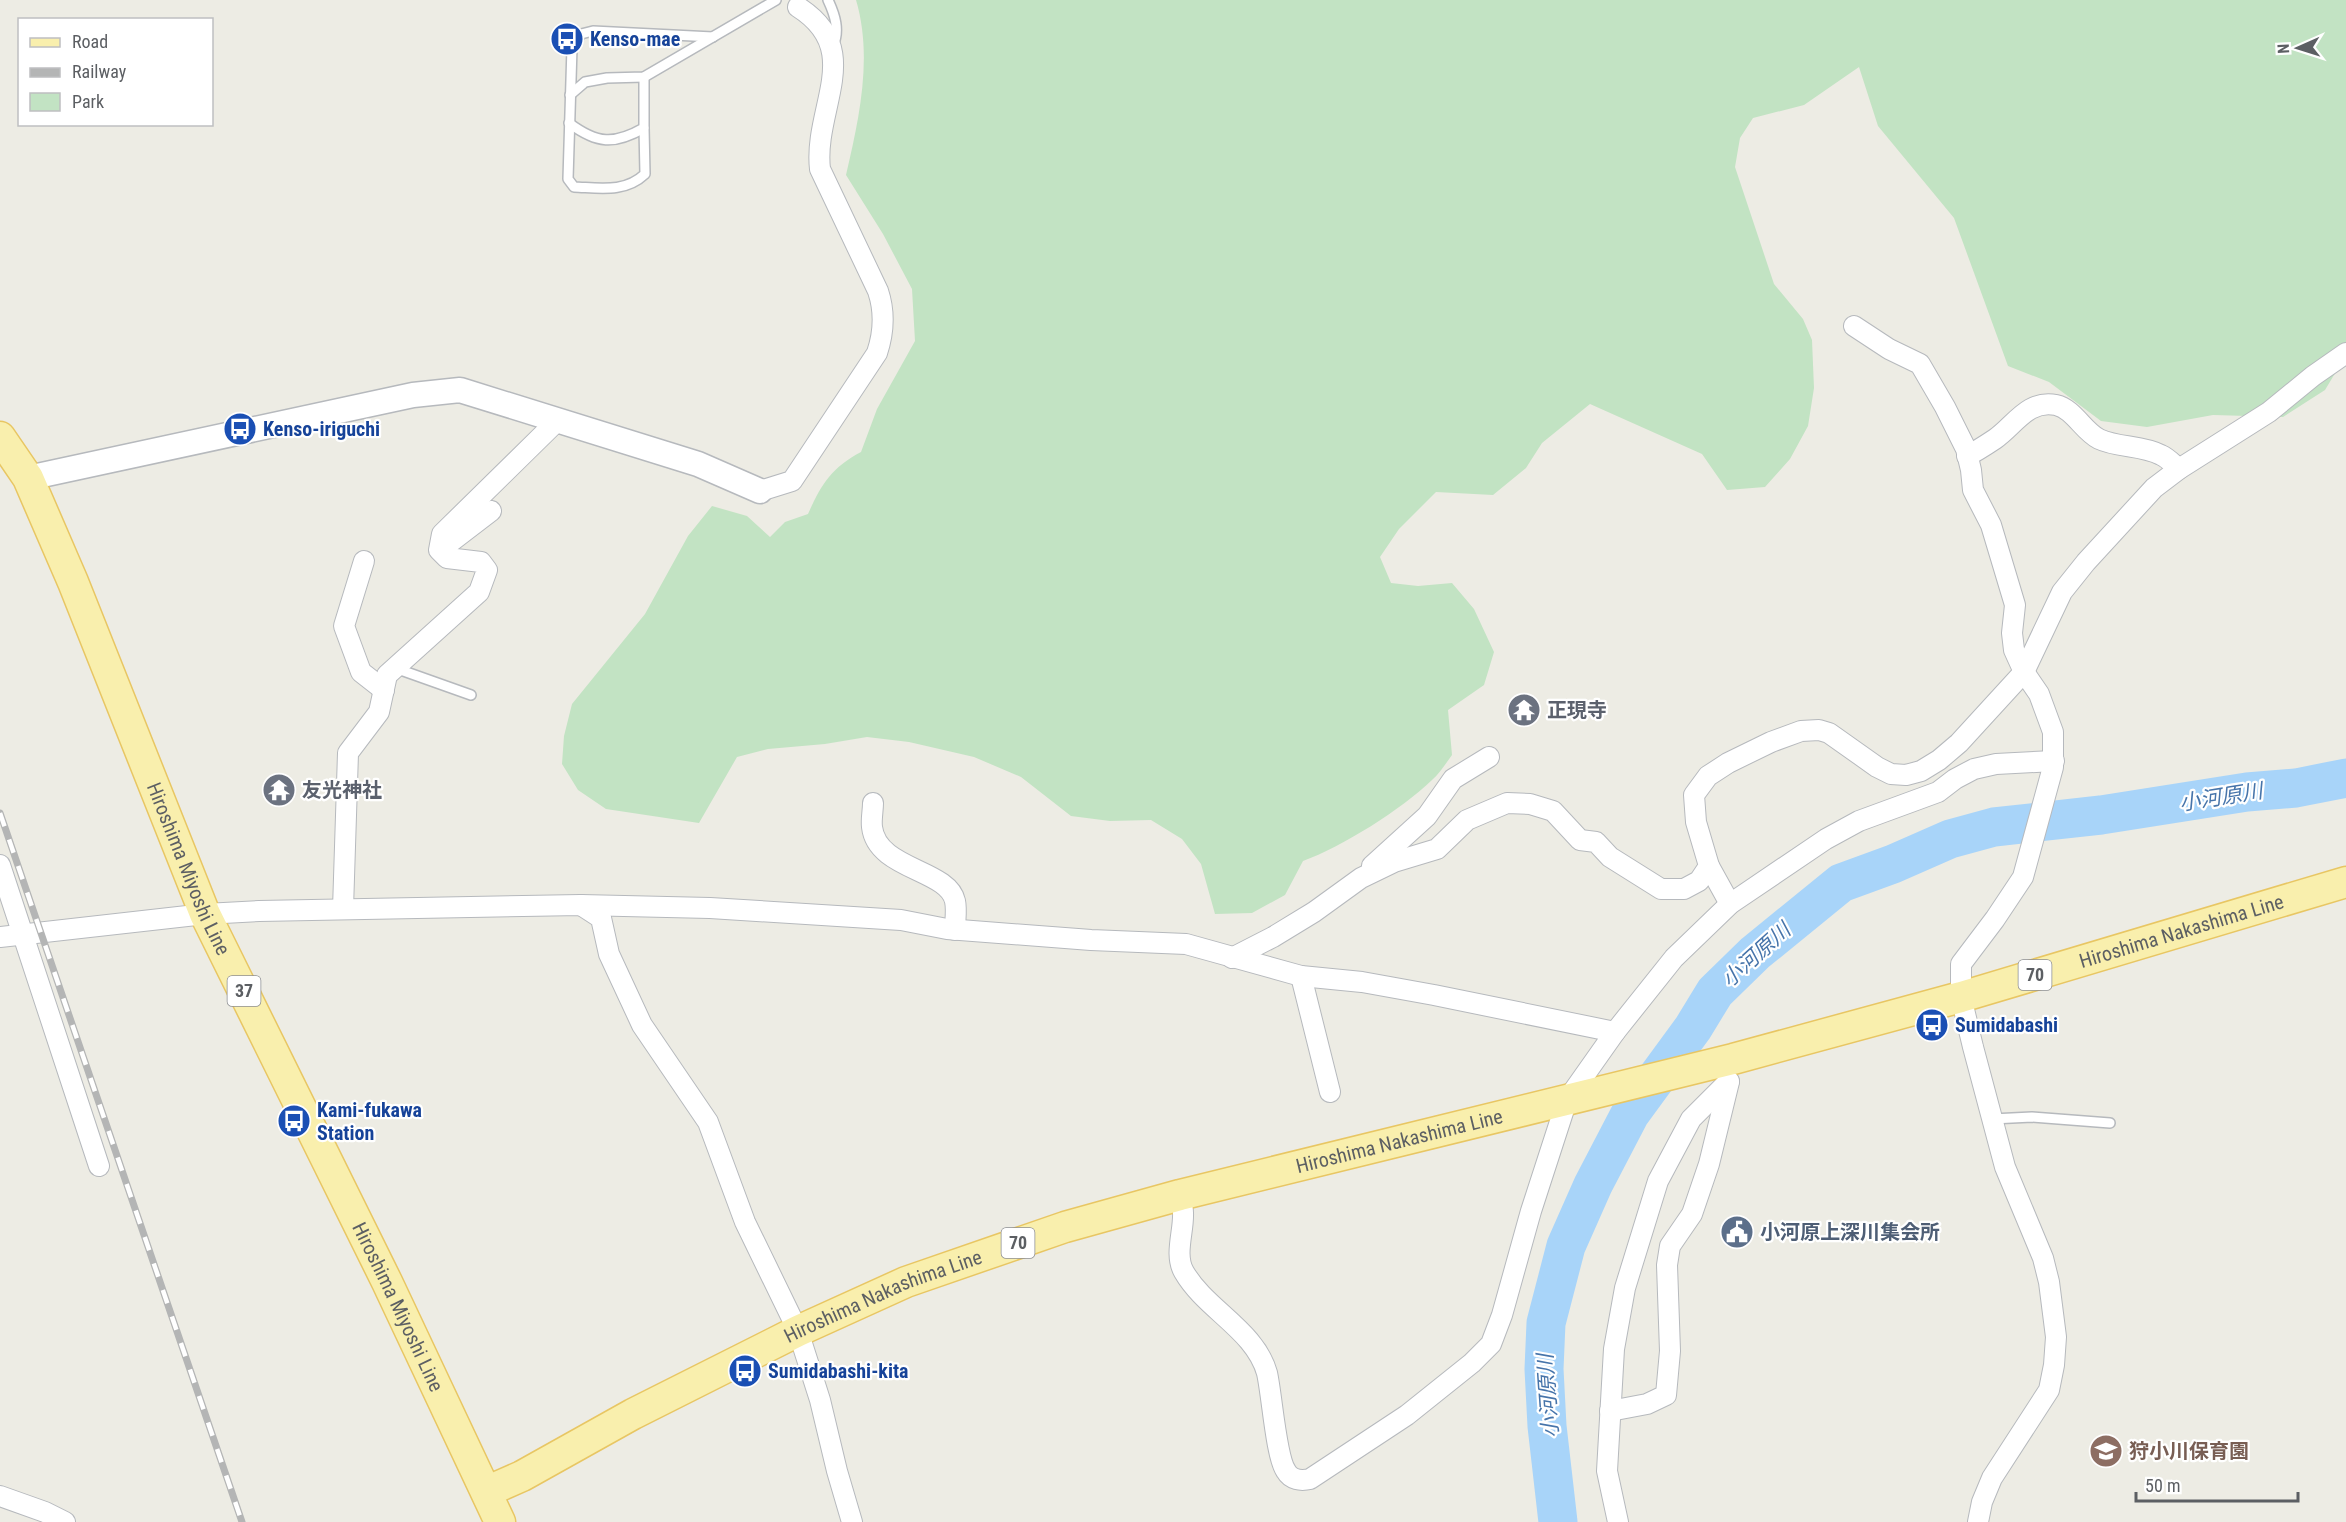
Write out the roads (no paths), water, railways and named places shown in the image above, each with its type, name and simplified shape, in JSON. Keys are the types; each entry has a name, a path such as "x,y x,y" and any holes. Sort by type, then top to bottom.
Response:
{"main road":[{"name":"Hiroshima Miyoshi Line","path":"0,437 28,478 73,582 205,914 488,1491 500,1522"},
{"name":"Hiroshima Nakashima Line","path":"488,1491 522,1476 633,1414 798,1330 906,1282 1065,1227 1180,1195 1577,1098 1728,1067 2346,882"}],"street":[{"path":"28,478 431,392 460,390 698,464 760,491 792,481 877,353 882,335 882,303 878,291 820,168 818,150 833,71 830,39 811,15 798,7"},
{"path":"1854,326 1889,349 1920,363 1945,407 1968,456 1973,490 1991,525 2014,605 2012,633 2014,650 2024,672 2039,694 2053,732 2053,764 2023,877 1961,964 1961,997 1992,1119 2006,1167 2043,1258 2054,1309 2056,1337 2049,1390 1992,1478 1982,1502 1978,1522"},
{"path":"1730,904 1709,866 1696,822 1694,795 1708,776 1728,763 1771,742 1801,731 1818,730 1829,733 1877,767 1891,774 1921,771 1939,760 1959,743 2024,672 2062,592 2086,562 2154,488 2179,469 2269,412 2313,376 2346,353"},
{"path":"1968,456 1996,438 2023,411 2056,405 2074,416 2086,430 2100,439 2147,449 2162,455 2179,469"},
{"path":"439,550 442,534 557,421"},
{"path":"439,550 491,511"},
{"path":"343,909 348,753 379,712 387,675 479,592 487,570 481,562 447,558 439,550"},
{"path":"364,561 344,626 360,672 384,690"},
{"path":"1346,890 1427,816 1453,779 1489,757"},
{"path":"1180,1195 1183,1214 1180,1252 1183,1270 1207,1302 1249,1340 1262,1356 1271,1391 1281,1457 1286,1471 1294,1478 1310,1479 1407,1415 1472,1363 1491,1344 1502,1315 1531,1211 1577,1098 1615,1032 1674,958 1730,904 1826,839 1859,821 1938,792 1954,778 1974,769 1996,764 2053,764"},
{"path":"873,803 872,828 877,842 890,856 950,890 955,902 956,930"},
{"path":"1233,958 1274,937 1361,878 1394,862 1437,849 1467,820 1507,803 1530,804 1553,811 1580,840 1596,842 1610,857 1661,889 1684,889 1699,881 1709,866"},
{"path":"0,865 99,1166"},
{"path":"581,905 601,918 609,954 642,1025 708,1122 745,1222 798,1330 820,1400 852,1522"},
{"path":"0,937 205,914 581,905 710,908 901,920 956,930 1090,940 1186,944 1301,976 1362,982 1615,1032"},
{"path":"1301,976 1330,1092"},
{"path":"1610,1411 1647,1404 1666,1395 1670,1351 1668,1255 1670,1246 1692,1214 1709,1164 1728,1067"},
{"path":"1618,1522 1607,1471 1614,1349 1625,1288 1658,1181 1691,1119 1728,1067"},
{"path":"0,1496 45,1512 64,1522"}],"lane":[{"path":"570,95 585,82 607,78 644,77 778,0 798,7"},
{"path":"828,0 834,13 838,36 832,48"},
{"path":"644,77 645,174 636,183 621,188 574,187 568,179 572,46 581,34 593,32 713,37"},
{"path":"569,123 583,133 606,140 625,139 644,128"},
{"path":"395,668 471,695"},
{"path":"1992,1119 2032,1117 2110,1123"}],"waterway":[{"name":"小河原川","path":"1558,1522 1547,1426 1544,1369 1546,1323 1566,1246 1593,1185 1630,1114 1693,1028 1715,992 1755,953 1841,883 1893,864 1950,839 1994,827 2101,815 2247,792 2296,788 2346,778"}],"railway":[{"path":"0,813 242,1522"}],"place":[{"name":"Kenso-mae","path":"567,39"},
{"name":"Kenso-iriguchi","path":"240,429"},
{"name":"正現寺","path":"1524,710"},
{"name":"友光神社","path":"279,790"},
{"name":"Sumidabashi","path":"1932,1025"},
{"name":"Kami-fukawa Station","path":"294,1121"},
{"name":"小河原上深川集会所","path":"1737,1232"},
{"name":"Sumidabashi-kita","path":"745,1371"},
{"name":"狩小川保育園","path":"2106,1451"}]}
